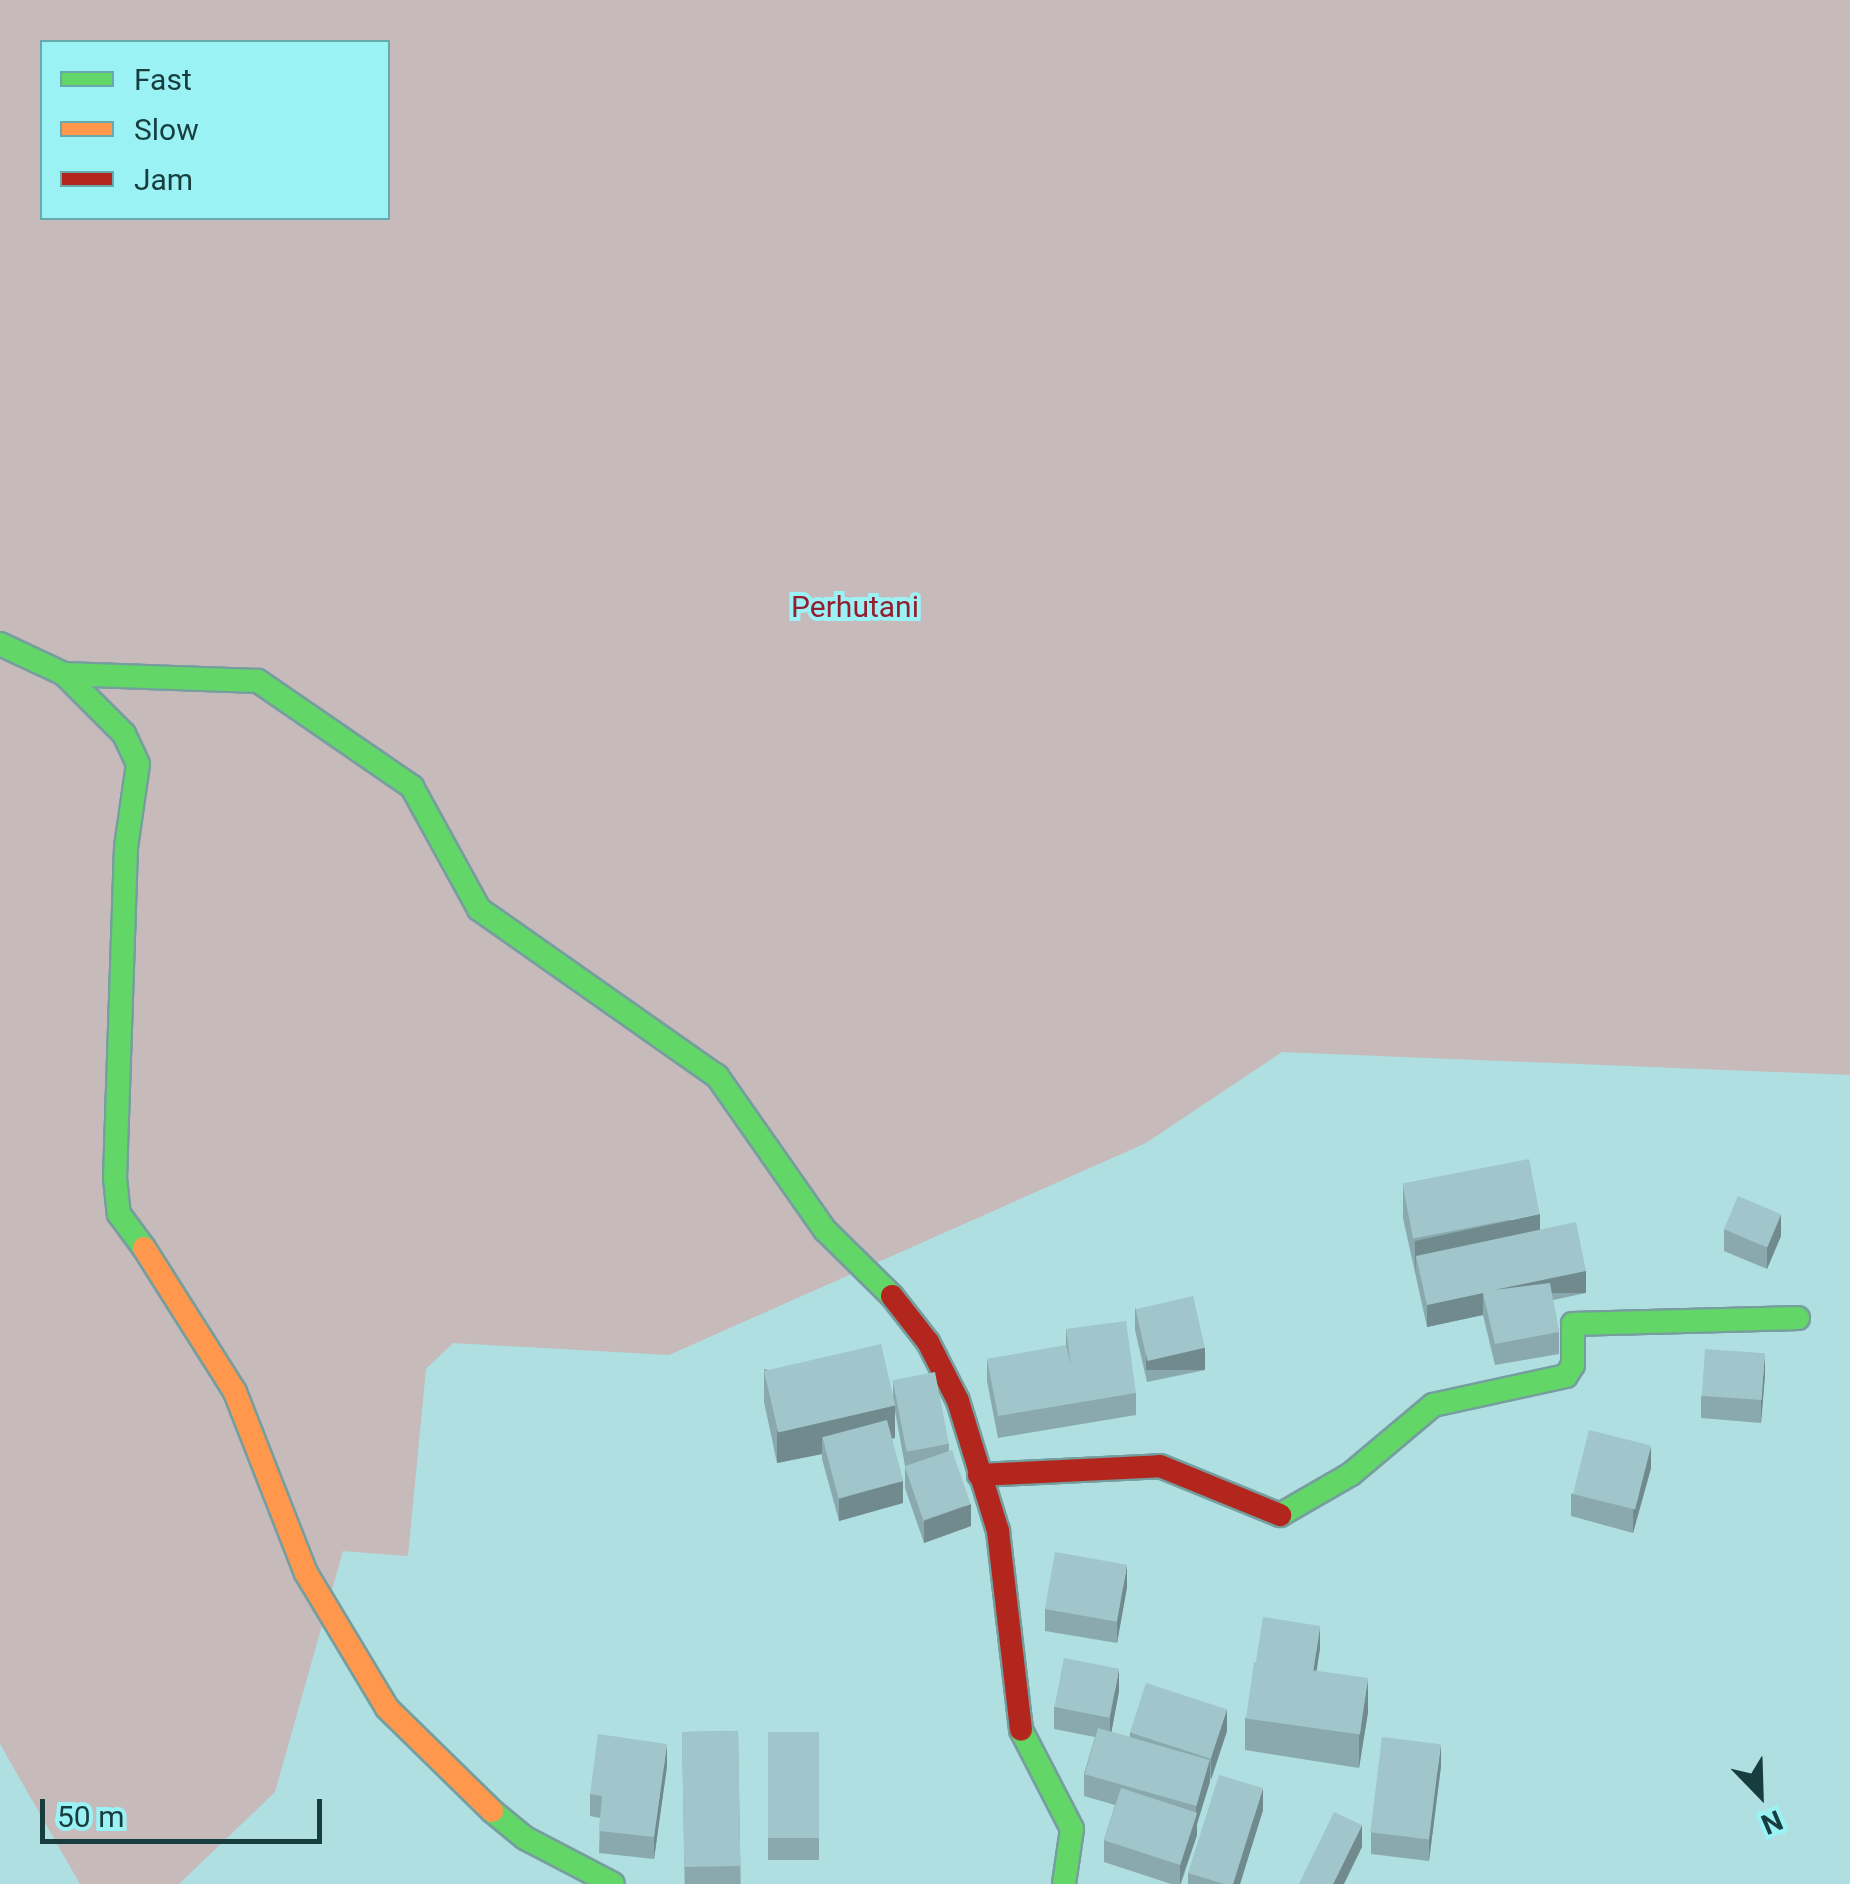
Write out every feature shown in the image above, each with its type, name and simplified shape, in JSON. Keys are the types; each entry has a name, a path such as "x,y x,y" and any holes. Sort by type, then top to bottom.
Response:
{"street":[{"path":"0,644 64,674 124,734 138,764 126,847 114,1178 119,1214 193,1316 235,1392 306,1573 387,1708 458,1783 525,1838 613,1884"},
{"path":"64,674 258,680 412,786 478,909 718,1076 825,1230 896,1300 928,1342 958,1401 998,1530 1022,1742 1066,1805 1072,1829 1064,1884"},
{"path":"979,1475 1160,1466 1266,1514 1284,1515 1351,1474 1433,1406 1566,1376 1573,1365 1572,1324 1798,1318"}],"green space":[{"name":"Perhutani","path":"0,0 1850,0 1850,1075 1282,1052 1146,1143 669,1355 453,1343 426,1369 408,1556 343,1551 275,1792 179,1884 80,1884 0,1744"}],"building":[{"path":"1529,1159 1540,1214 1413,1239 1402,1184"},
{"path":"1738,1196 1781,1214 1767,1248 1724,1229"},
{"path":"1576,1222 1586,1271 1494,1290 1550,1283 1559,1332 1495,1344 1483,1293 1427,1305 1416,1256"},
{"path":"1193,1296 1205,1348 1147,1361 1136,1309"},
{"path":"1126,1321 1136,1393 998,1416 987,1359 1066,1345 1071,1365 1066,1329"},
{"path":"881,1344 895,1405 778,1432 764,1371"},
{"path":"1705,1349 1765,1353 1762,1400 1702,1396"},
{"path":"935,1372 949,1444 907,1452 893,1380"},
{"path":"887,1420 903,1481 839,1498 822,1437"},
{"path":"1589,1430 1651,1445 1635,1510 1573,1494"},
{"path":"952,1450 971,1504 923,1520 905,1466"},
{"path":"1055,1552 1127,1565 1117,1622 1045,1609"},
{"path":"1263,1617 1320,1626 1313,1672 1256,1662"},
{"path":"1064,1658 1119,1669 1109,1718 1054,1707"},
{"path":"1254,1662 1368,1678 1360,1734 1246,1718"},
{"path":"1146,1683 1227,1709 1211,1759 1130,1732"},
{"path":"1098,1728 1210,1760 1196,1806 1085,1774"},
{"path":"738,1731 740,1866 684,1867 682,1732"},
{"path":"768,1732 819,1732 819,1838 768,1838"},
{"path":"598,1734 667,1744 654,1837 599,1831 602,1796 590,1794"},
{"path":"1382,1737 1441,1744 1429,1839 1370,1832"},
{"path":"1219,1775 1263,1788 1233,1884 1188,1873"},
{"path":"1121,1788 1197,1813 1180,1865 1104,1840"},
{"path":"1334,1812 1362,1825 1333,1884 1299,1884"}],"traffic: fast":[{"path":"0,644 64,674 258,681 412,787 479,909 717,1076 825,1230 892,1296"},
{"path":"64,674 124,734 138,764 126,847 115,1178 119,1214 144,1248"},
{"path":"1280,1515 1351,1474 1433,1405 1566,1376 1573,1365 1573,1324 1798,1318"},
{"path":"1021,1730 1072,1829 1064,1884"},
{"path":"492,1811 525,1838 613,1884"}],"traffic: slow":[{"path":"144,1248 235,1392 306,1573 387,1708 492,1811"}],"traffic: jam":[{"path":"892,1296 928,1342 958,1401 998,1531 1021,1730"},
{"path":"979,1475 1160,1466 1280,1515"}]}
